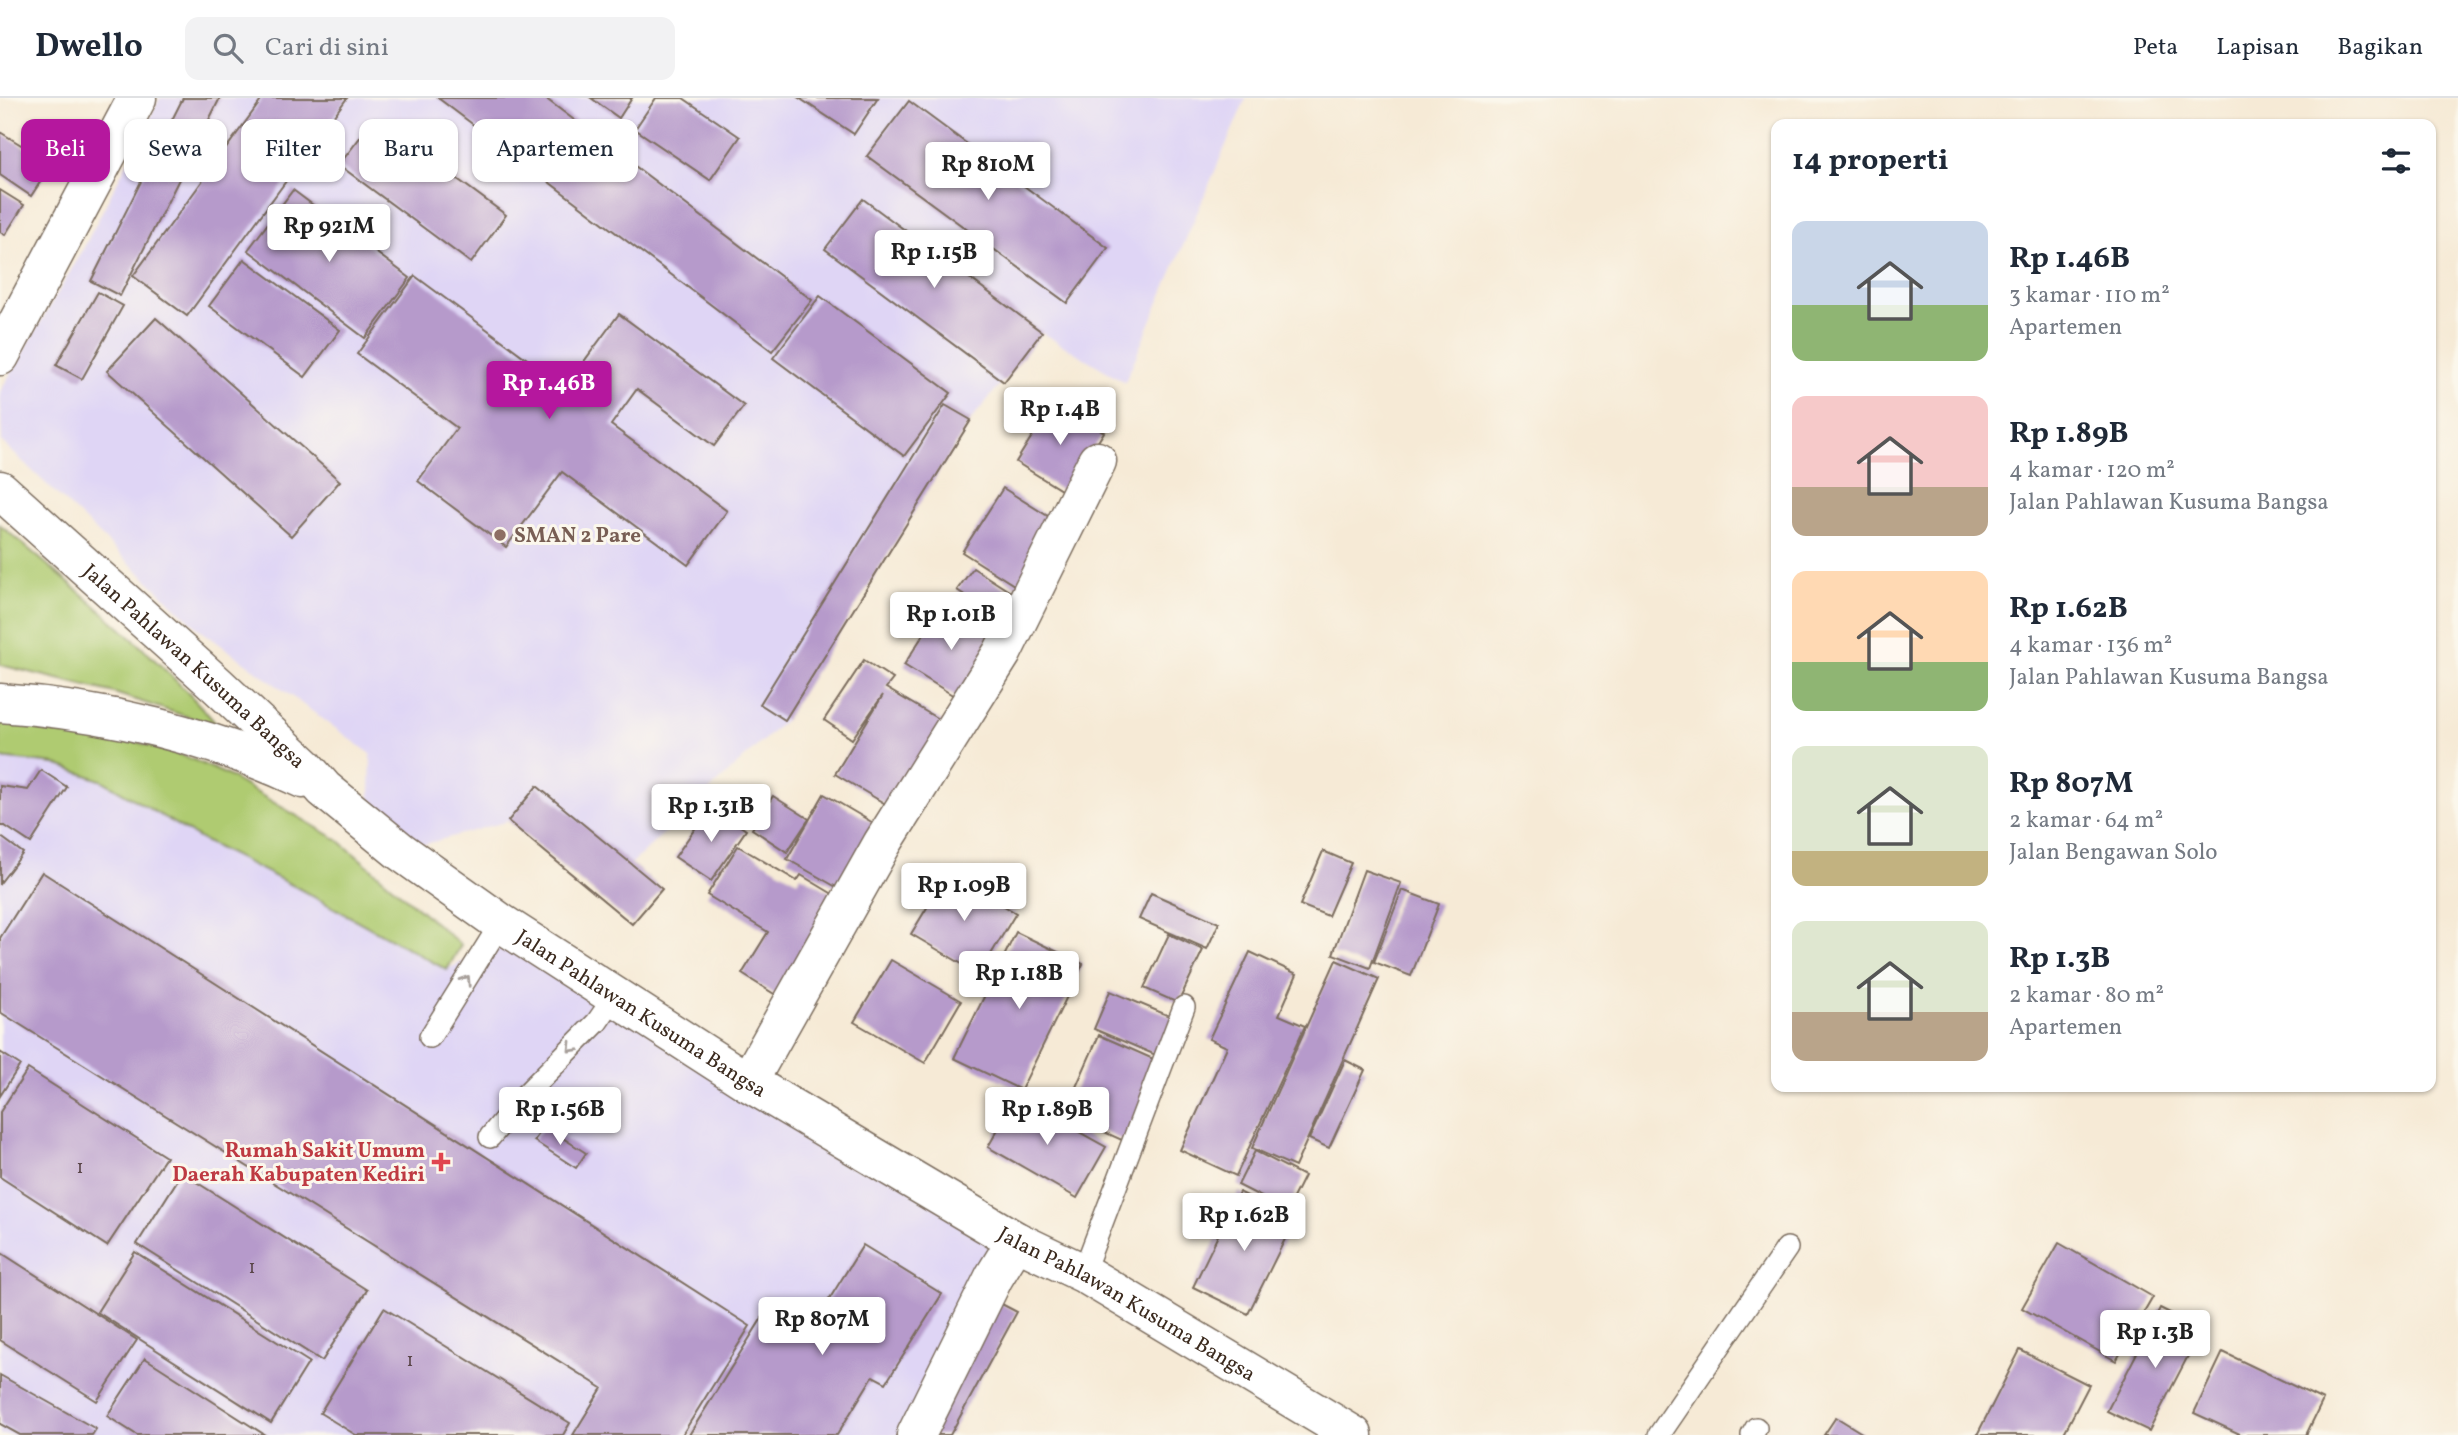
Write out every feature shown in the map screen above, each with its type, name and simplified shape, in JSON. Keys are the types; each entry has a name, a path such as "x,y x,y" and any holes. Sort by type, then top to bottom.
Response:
{"main road":[{"path":"0,356 136,98"},
{"path":"748,1082 882,844 1002,653 1097,461"},
{"name":"Jalan Pahlawan Kusuma Bangsa","path":"0,490 226,694 324,789 400,851 501,923 748,1082 1016,1241 1083,1273 1353,1435"},
{"path":"0,703 113,717 176,733 265,761 324,789"},
{"path":"916,1435 995,1277 1016,1241"}],"lane":[{"path":"430,1037 501,923"},
{"path":"490,1137 524,1096 597,1022 615,996"},
{"path":"1083,1273 1184,1007"},
{"path":"1659,1435 1787,1248"}],"shaded area":[{"name":"SMAN 2 Pare","path":"160,98 1246,98 1125,382 1042,333 971,420 785,720 631,864 537,786 508,821 400,851 369,825 371,754 199,629 2,442 0,392 80,255 124,169 124,182 227,182 227,119 149,119"},
{"name":"Rumah Sakit Umum Daerah Kabupaten Kediri","path":"0,758 55,764 103,781 202,840 296,887 447,969 484,952 501,923 1016,1241 916,1435 0,1435"}],"green space":[{"path":"0,525 141,647 219,727 111,692 0,665"},
{"path":"0,718 68,725 137,742 187,757 225,774 338,840 461,945 447,970 296,887 202,840 103,781 55,764 0,758"}],"building":[{"path":"183,98 220,98 209,119 172,119"},
{"path":"263,98 347,98 332,119 248,119"},
{"path":"438,98 545,98 573,119 472,119 472,124"},
{"path":"591,98 632,98 619,118"},
{"path":"656,98 683,98 740,137 710,180 638,131 638,125"},
{"path":"799,98 878,98 854,134"},
{"path":"909,101 1108,248 1067,303 867,156"},
{"path":"241,128 241,182 285,182 187,316 133,276 202,182 227,182 227,147"},
{"path":"0,132 21,145 21,182 40,182 31,196 0,175"},
{"path":"359,139 359,180 345,169 345,157"},
{"path":"638,168 812,300 772,351 549,182 638,182"},
{"path":"458,179 506,215 471,263 362,182 458,182"},
{"path":"141,182 178,182 120,296 91,281"},
{"path":"0,190 24,205 5,235 0,232"},
{"path":"293,190 410,278 365,338 248,250"},
{"path":"863,199 1042,332 1004,382 825,249"},
{"path":"244,259 340,330 305,377 209,306"},
{"path":"415,276 565,387 619,314 744,406 714,446 637,389 611,425 727,511 688,565 562,472 506,547 418,481 457,428 357,354"},
{"path":"98,292 123,306 82,379 56,365"},
{"path":"820,296 951,393 904,456 773,358"},
{"path":"156,318 340,481 291,536 107,371"},
{"path":"1054,401 1104,432 1066,493 1016,462"},
{"path":"945,405 971,420 785,720 760,704"},
{"path":"1003,488 1062,525 1022,590 962,552"},
{"path":"973,568 1023,600 1008,623 957,590"},
{"path":"943,604 998,638 959,699 904,665"},
{"path":"864,660 893,679 886,688 945,723 894,809 835,774 883,695 852,739 824,720"},
{"path":"41,770 67,787 31,843 5,826 0,826 0,786 28,790"},
{"path":"537,786 662,889 632,924 508,821"},
{"path":"824,794 875,824 838,888 787,859"},
{"path":"773,796 809,819 787,852 752,829"},
{"path":"711,806 746,830 711,881 675,857"},
{"path":"0,836 23,853 0,883"},
{"path":"738,846 797,881 801,875 841,899 779,997 742,974 768,932 707,895"},
{"path":"1323,851 1351,863 1328,916 1300,905"},
{"path":"1364,870 1401,883 1370,968 1333,954"},
{"name":"Rumah Sakit Umum Daerah Kabupaten Kediri","path":"42,872 750,1326 682,1435 573,1435 602,1388 0,1012 0,938"},
{"path":"948,873 1016,913 979,974 911,934"},
{"path":"1402,890 1439,904 1411,976 1374,962"},
{"path":"1151,893 1219,923 1207,949 1139,919"},
{"path":"1016,932 1083,964 1021,1090 954,1058"},
{"path":"1169,934 1203,950 1178,1003 1144,988"},
{"path":"1250,952 1297,974 1279,1015 1305,1026 1236,1176 1180,1150 1227,1047 1209,1039"},
{"path":"891,960 961,1001 925,1063 854,1022"},
{"path":"1336,960 1379,979 1295,1167 1252,1148"},
{"path":"1110,991 1174,1018 1158,1056 1094,1029"},
{"path":"1099,1035 1160,1062 1124,1141 1064,1114"},
{"path":"0,1052 20,1065 0,1096"},
{"path":"1345,1060 1365,1070 1329,1148 1309,1139"},
{"path":"28,1069 166,1157 107,1246 0,1177 0,1112"},
{"path":"1016,1097 1106,1147 1077,1198 988,1147"},
{"path":"544,1126 586,1153 576,1168 534,1141"},
{"path":"1255,1151 1304,1176 1287,1210 1238,1185"},
{"path":"182,1173 367,1290 322,1361 137,1244"},
{"path":"1239,1192 1295,1219 1248,1314 1193,1287"},
{"path":"2059,1243 2153,1297 2116,1361 2022,1308"},
{"path":"863,1245 942,1294 886,1383 873,1376 837,1435 689,1435 767,1310 807,1335"},
{"path":"0,1252 137,1340 97,1401 0,1340"},
{"path":"135,1252 309,1362 271,1423 97,1312"},
{"path":"994,1300 1017,1312 950,1435 921,1435"},
{"path":"384,1308 570,1423 563,1435 356,1435 320,1413"},
{"path":"2160,1308 2202,1329 2149,1431 2107,1411"},
{"path":"2020,1350 2089,1385 2063,1435 1977,1435"},
{"path":"2223,1352 2323,1400 2306,1435 2242,1435 2194,1413"},
{"path":"145,1358 265,1435 137,1435 107,1416"},
{"path":"0,1375 96,1429 92,1435 20,1435 0,1424"},
{"path":"1836,1417 1865,1435 1824,1435"}],"place":[{"name":"SMAN 2 Pare","path":"500,535"},
{"name":"Rumah Sakit Umum Daerah Kabupaten Kediri","path":"441,1162"}]}
